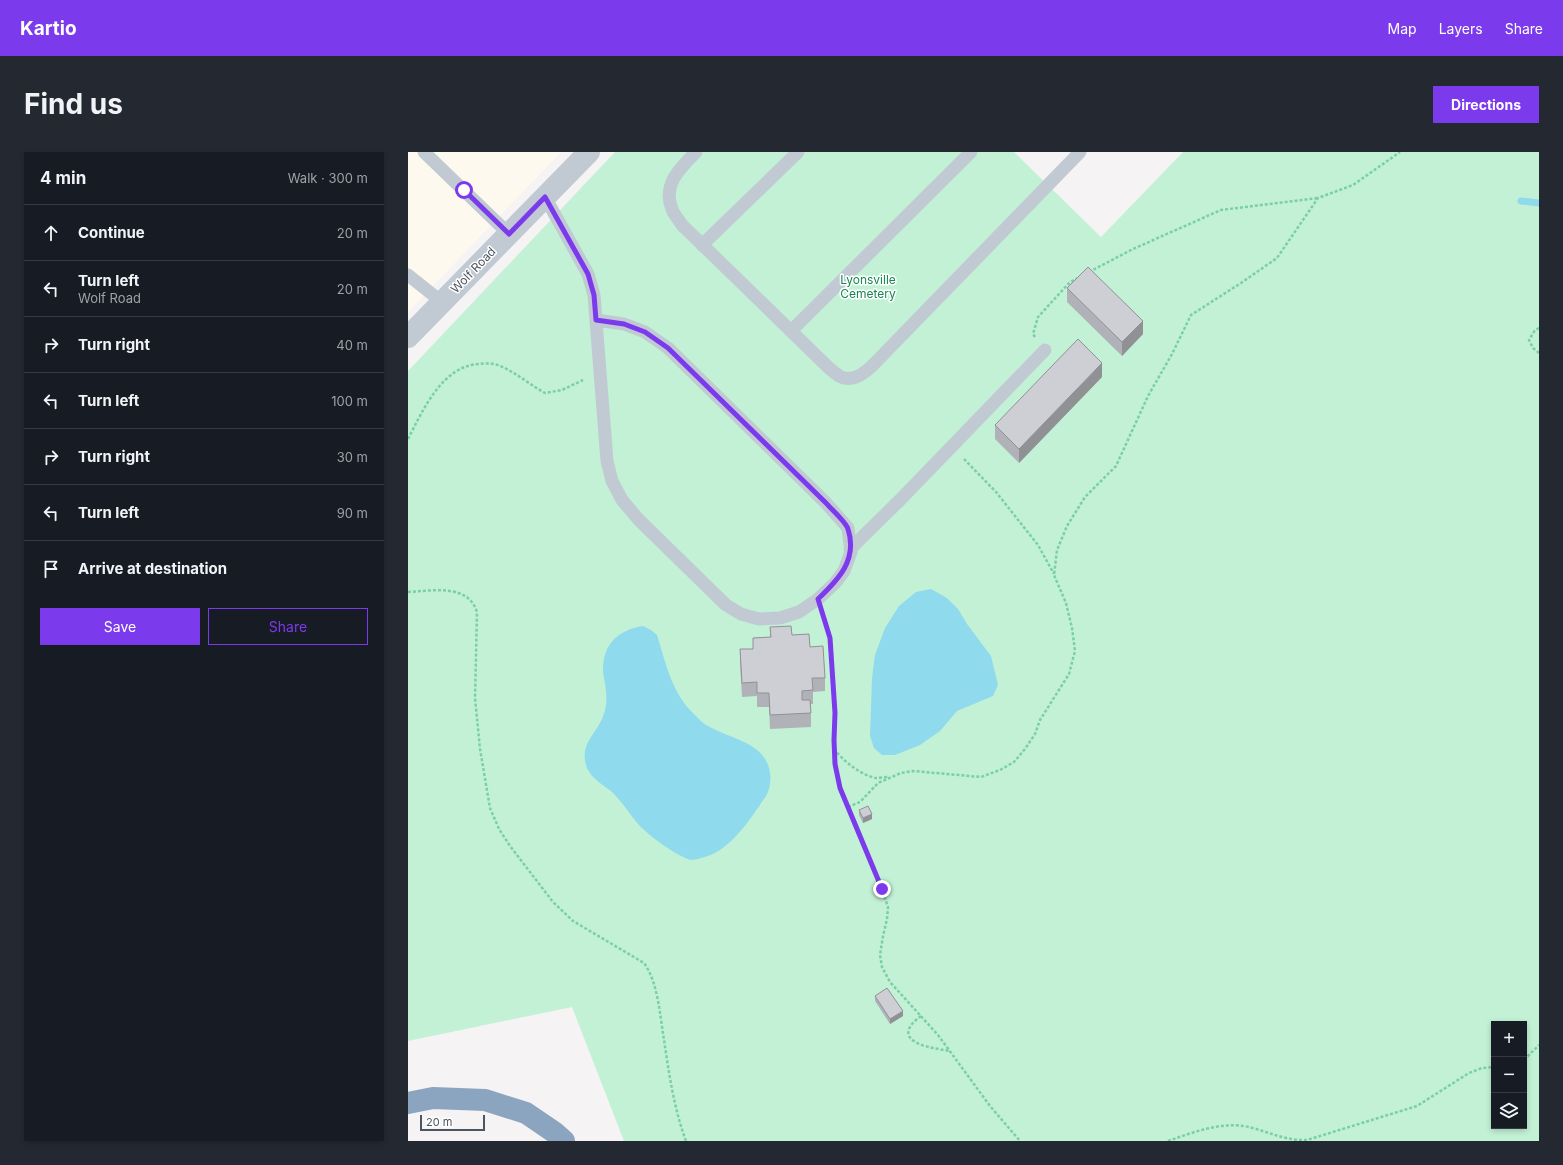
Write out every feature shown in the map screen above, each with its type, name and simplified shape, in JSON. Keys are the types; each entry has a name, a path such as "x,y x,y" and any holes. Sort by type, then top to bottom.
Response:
{"highway":[{"path":"408,1103 433,1098 485,1100 526,1113 554,1132 564,1141"}],"street":[{"name":"Wolf Road","path":"410,331 442,302 589,152"}],"lane":[{"path":"424,152 509,234"},
{"path":"696,152 685,163 669,188 669,198 672,210 682,225 830,369 841,377 851,378 863,374 1080,152"},
{"path":"702,245 798,152"},
{"path":"791,331 971,152"},
{"path":"545,197 588,274 594,295 607,461 612,481 622,500 639,520 726,605 741,614 759,620 780,618 799,612 818,599 835,583 844,571 851,552 848,528 826,503 668,348 645,332 624,324 596,320"},
{"path":"408,275 442,302"},
{"path":"850,549 952,447 1045,350"}],"path":[{"path":"1045,350 1032,334 1038,317 1070,282 1133,249 1221,210 1318,198 1353,186 1400,152"},
{"path":"1054,575 1057,550 1067,526 1086,497 1116,466 1148,396 1172,354 1191,315 1241,284 1277,258 1318,198"},
{"path":"1539,328 1535,330 1529,340 1533,348 1539,353"},
{"path":"408,439 432,395 446,380 462,367 471,364 486,363 498,365 514,373 545,393 562,390 600,374"},
{"path":"848,807 860,802 878,783 901,773 913,771 981,777 1000,770 1014,762 1035,734 1040,720 1052,698 1069,674 1075,651 1072,628 1066,603 1054,575 1038,545 996,492 952,447"},
{"path":"408,592 432,590 457,592 469,598 475,606 477,612 475,698 480,748 490,808 499,829 510,846 553,902 573,921 640,960 649,969 653,980 660,1014 669,1069 681,1127 686,1141"},
{"path":"818,599 830,638 835,713 835,764 840,788 882,889 888,908 888,919 880,955 882,967 890,982 950,1051 990,1106 1020,1141"},
{"path":"834,748 841,758 862,772 876,778 891,777"},
{"path":"921,1016 910,1027 908,1033 914,1043 950,1051"},
{"path":"1527,1057 1539,1045"},
{"path":"1168,1141 1209,1128 1236,1125 1249,1127 1298,1141 1306,1140 1417,1106 1469,1073 1482,1068 1491,1067"}],"shaded area":[{"path":"408,152 561,152 408,312"}],"green space":[{"name":"Lyonsville Cemetery","path":"615,152 1014,152 1101,237 1183,152 1539,152 1539,1141 624,1141 572,1007 408,1041 408,371"}],"water":[{"path":"931,589 947,598 958,609 967,624 991,656 998,685 993,696 957,711 940,731 920,745 895,755 882,755 874,748 870,736 872,678 875,655 885,628 899,606 916,592"},
{"path":"643,626 657,635 673,684 683,702 706,725 746,743 762,754 770,773 770,782 767,794 755,813 742,829 719,850 710,855 696,859 691,860 679,855 664,846 644,830 615,795 591,775 585,760 586,747 602,719 605,709 606,687 603,670 606,653 609,646 619,635 634,628"}],"building":[{"path":"1088,267 1143,321 1122,342 1067,288"},
{"path":"1078,339 1102,363 1019,449 995,425"},
{"path":"791,626 792,635 809,634 810,647 823,646 825,678 812,678 813,690 802,691 802,700 810,700 811,713 770,715 769,693 757,693 757,682 742,683 740,649 753,649 753,638 771,637 770,627"},
{"path":"868,806 872,814 863,818 859,810"},
{"path":"887,988 903,1011 890,1019 875,996"}],"waterway":[{"path":"1521,201 1539,203"}],"route":[{"path":"464,190 509,234 545,197 588,274 594,295 596,320 624,324 645,332 668,348 826,503 848,528 851,552 844,571 835,583 818,599 830,638 835,713 835,764 840,788 882,889"}]}
